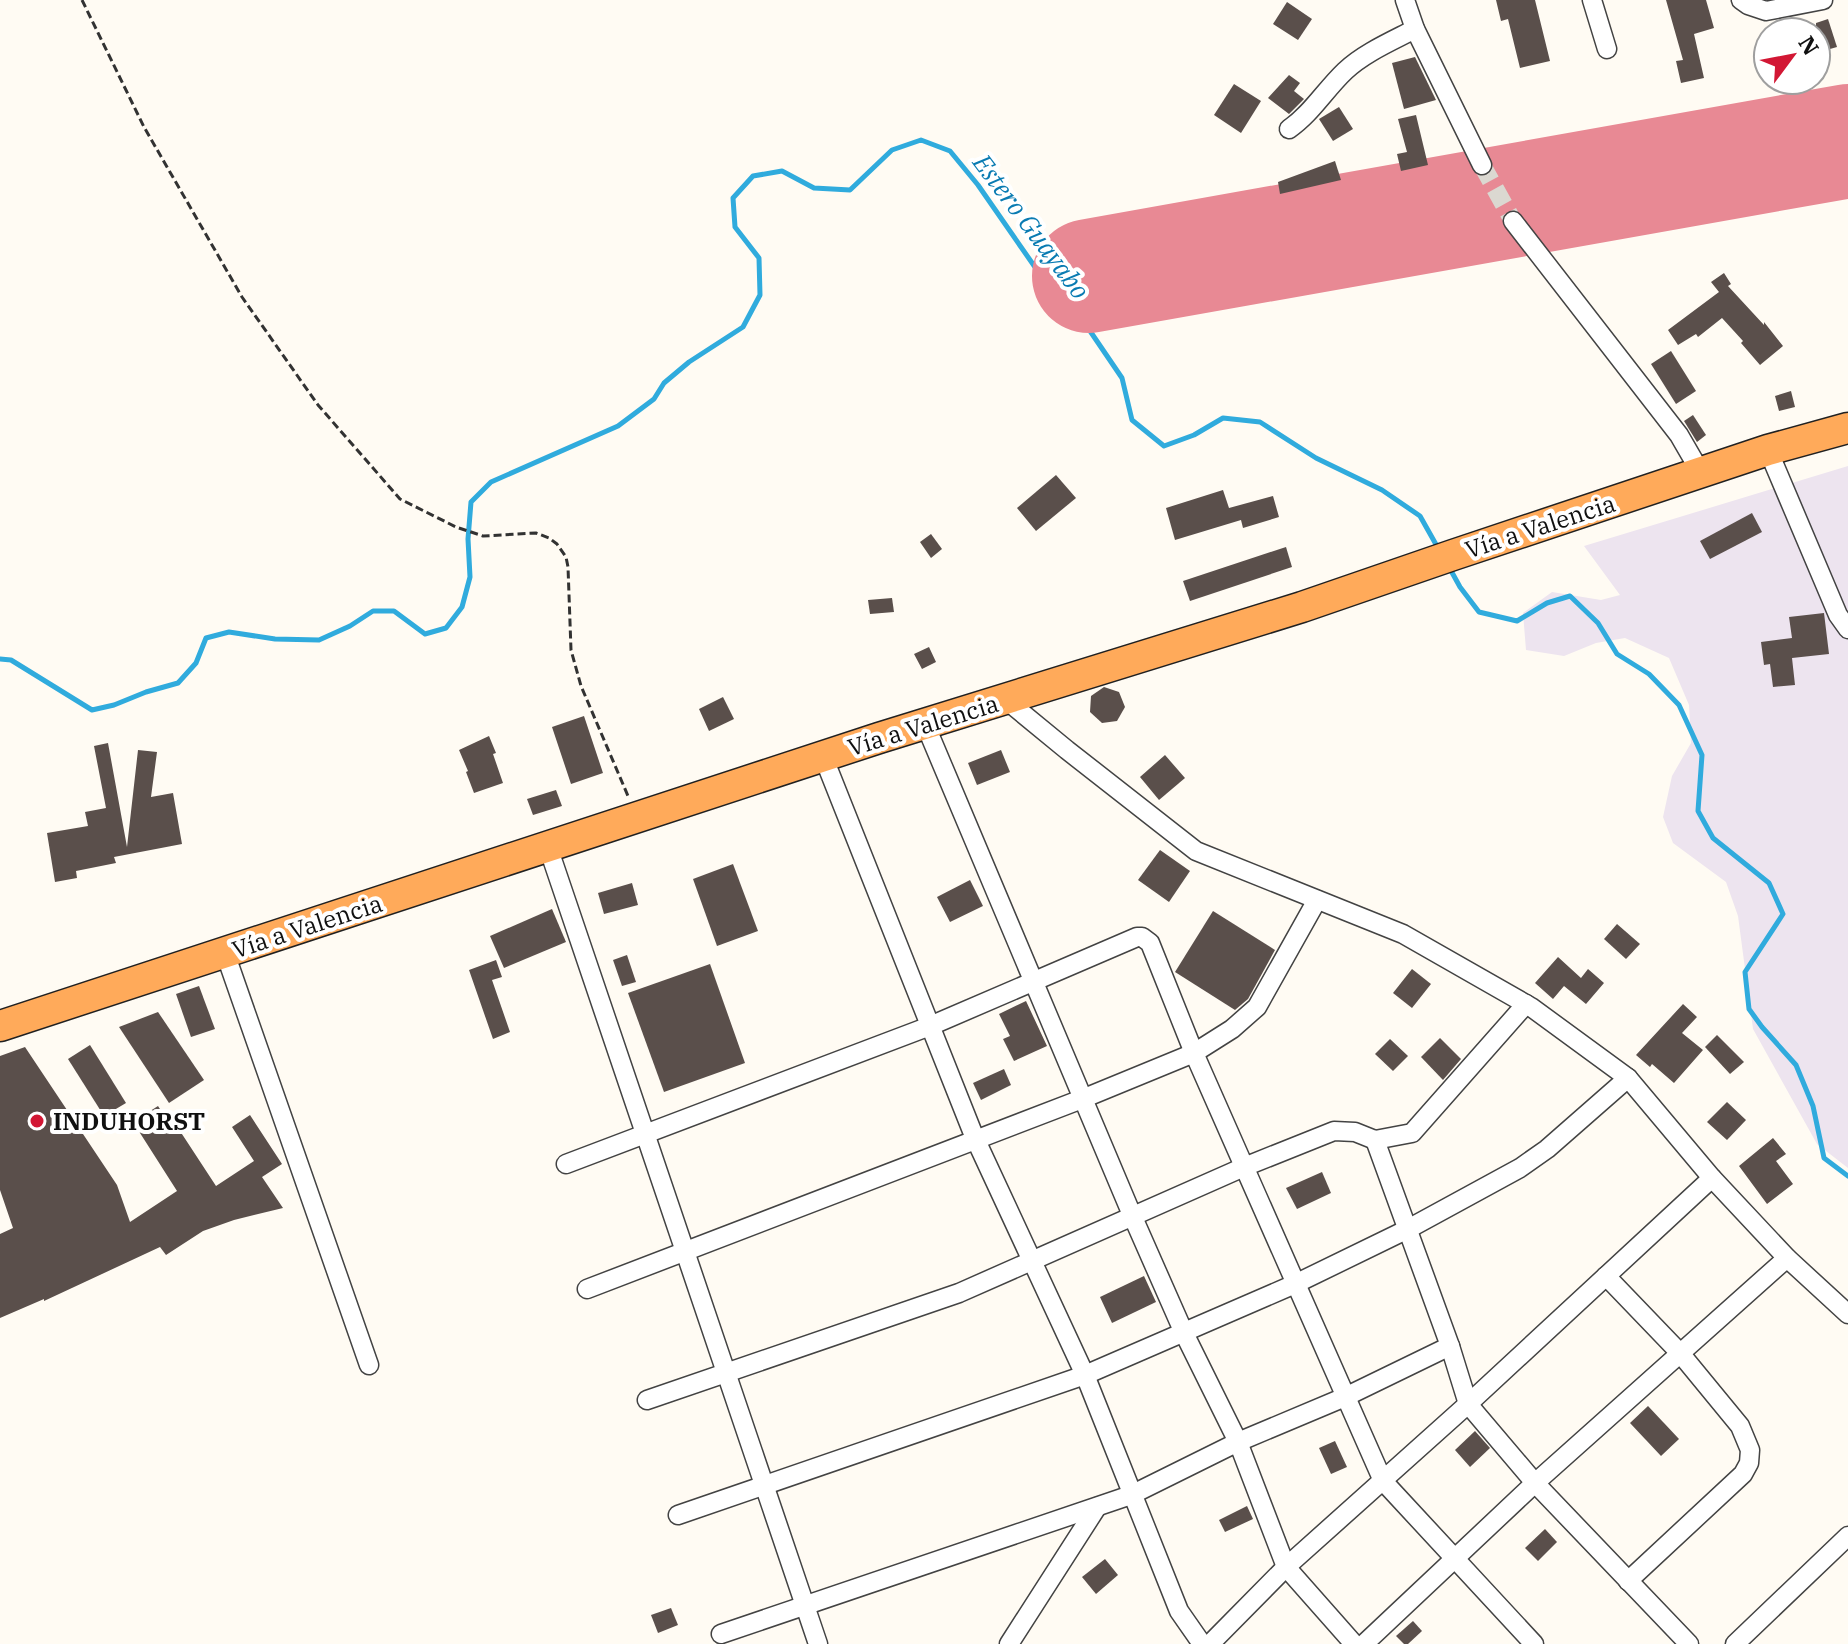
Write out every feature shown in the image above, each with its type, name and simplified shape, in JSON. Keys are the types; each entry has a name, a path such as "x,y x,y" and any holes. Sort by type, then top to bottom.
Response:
{"highway":[{"name":"Vía a Valencia","path":"0,1026 823,756 1302,607 1768,450 1848,428"}],"street":[{"path":"1405,0 1415,29 1482,165"},
{"path":"1592,0 1607,49"},
{"path":"1741,0 1766,11 1823,0"},
{"path":"1289,129 1303,119 1348,67 1415,29"},
{"path":"1513,221 1679,435 1701,473"},
{"path":"1768,450 1838,615 1848,629"},
{"path":"1005,699 1196,851 1403,934 1526,1004 1628,1078 1712,1178 1787,1258 1848,1314"},
{"path":"925,724 1132,1215 1184,1333 1238,1442 1286,1567 1354,1644"},
{"path":"823,756 976,1140 1085,1375 1179,1611 1202,1644"},
{"path":"548,847 818,1644"},
{"path":"587,1289 1194,1053 1232,1029 1257,1007 1317,900"},
{"path":"566,1164 930,1026 1142,937 1150,943 1194,1053 1383,1481 1534,1644"},
{"path":"225,953 369,1365"},
{"path":"647,1400 959,1293 1132,1215 1334,1131 1355,1132 1375,1140 1412,1133 1526,1004"},
{"path":"678,1515 1085,1375 1295,1284 1408,1229 1520,1168 1547,1149 1628,1078"},
{"path":"1375,1140 1468,1404 1535,1483 1689,1644"},
{"path":"1210,1644 1286,1567 1712,1178"},
{"path":"1364,1644 1535,1483 1787,1258"},
{"path":"1606,1276 1680,1353 1740,1426 1750,1450 1749,1463 1743,1474 1628,1581"},
{"path":"721,1634 1131,1495 1238,1442 1345,1397 1450,1346"},
{"path":"1009,1644 1097,1507"},
{"path":"1735,1644 1848,1536"}],"path":[{"path":"82,0 144,127 242,297 318,405 400,499 456,527 483,536 536,533 557,544 566,557 574,662 595,722 638,817"}],"shaded area":[{"path":"1848,466 1848,1168 1817,1144 1753,1029 1738,916 1726,882 1673,843 1663,817 1672,776 1691,743 1689,705 1669,658 1625,638 1596,643 1564,656 1526,650 1523,613 1552,592 1601,600 1620,595 1584,546"}],"building":[{"path":"1496,0 1535,0 1550,61 1520,68 1508,19 1501,21"},
{"path":"1666,0 1706,0 1714,28 1694,34 1704,78 1681,83 1676,61 1683,60"},
{"path":"1287,2 1312,19 1298,40 1273,24"},
{"path":"1832,31 1837,47 1832,48"},
{"path":"1415,57 1436,100 1404,109 1392,63"},
{"path":"1289,75 1300,83 1294,91 1304,99 1289,114 1268,98"},
{"path":"1234,84 1261,101 1241,133 1214,115"},
{"path":"1339,107 1353,129 1333,141 1319,119"},
{"path":"1416,115 1428,165 1401,171 1397,154 1407,152 1398,119"},
{"path":"1335,161 1341,180 1280,194 1278,182"},
{"path":"1724,273 1731,284 1728,286 1783,346 1760,365 1722,318 1698,337 1696,334 1678,345 1668,330 1719,292 1711,282"},
{"path":"1671,351 1696,391 1676,404 1651,364"},
{"path":"1791,391 1795,407 1779,411 1775,396"},
{"path":"1693,415 1706,435 1697,442 1684,421"},
{"path":"1056,475 1076,498 1036,531 1017,508"},
{"path":"1223,490 1229,508 1273,496 1279,517 1243,528 1241,520 1175,540 1166,508"},
{"path":"1752,513 1762,532 1710,559 1700,541"},
{"path":"931,534 942,549 931,558 920,542"},
{"path":"1286,547 1292,567 1190,601 1183,581"},
{"path":"892,598 894,612 870,614 868,600"},
{"path":"1824,613 1829,654 1792,658 1795,685 1773,687 1770,664 1764,665 1761,642 1792,638 1789,617"},
{"path":"929,647 936,662 922,669 914,654"},
{"path":"1104,687 1119,692 1125,707 1117,721 1102,723 1090,712 1091,696"},
{"path":"723,697 734,719 709,731 699,709"},
{"path":"584,716 603,773 571,784 552,727"},
{"path":"489,736 503,783 474,793 459,750"},
{"path":"108,743 127,847 138,750 157,752 151,797 173,793 182,844 114,857 116,863 76,871 77,878 55,882 47,833 88,826 85,812 106,808 94,746"},
{"path":"1001,750 1010,772 977,785 968,763"},
{"path":"1165,755 1185,778 1159,800 1140,777"},
{"path":"556,790 562,806 533,815 527,799"},
{"path":"1160,850 1190,871 1169,902 1138,880"},
{"path":"733,864 758,931 717,946 693,879"},
{"path":"970,880 983,906 950,922 937,897"},
{"path":"632,883 638,905 604,914 598,893"},
{"path":"552,909 566,942 504,968 490,936"},
{"path":"1213,911 1275,950 1248,999 1235,1010 1175,972"},
{"path":"1617,924 1640,944 1626,959 1604,939"},
{"path":"627,955 636,982 622,986 613,960"},
{"path":"1558,957 1581,978 1588,969 1604,983 1586,1004 1564,986 1553,999 1535,983"},
{"path":"496,960 502,977 492,980 510,1032 493,1039 469,970"},
{"path":"710,964 745,1063 664,1092 628,993"},
{"path":"1412,969 1431,984 1412,1008 1393,993"},
{"path":"199,986 215,1029 191,1037 176,994"},
{"path":"1026,1001 1047,1046 1014,1061 1003,1039 1010,1036 999,1014"},
{"path":"1683,1004 1697,1017 1682,1033 1703,1050 1674,1083 1636,1055"},
{"path":"158,1012 204,1080 169,1103 119,1027"},
{"path":"1717,1035 1744,1062 1730,1074 1705,1047"},
{"path":"1440,1038 1461,1059 1443,1080 1421,1057"},
{"path":"1390,1039 1408,1056 1393,1071 1375,1054"},
{"path":"90,1045 126,1103 104,1116 68,1059"},
{"name":"INDUHORST","path":"25,1047 117,1185 130,1222 177,1191 133,1122 158,1106 176,1134 180,1131 216,1186 254,1161 232,1127 250,1115 282,1164 262,1177 283,1208 203,1231 166,1255 160,1247 0,1318 0,1234 13,1228 0,1190 0,1056"},
{"path":"1004,1069 1011,1085 981,1100 973,1083"},
{"path":"1727,1102 1746,1120 1727,1140 1707,1122"},
{"path":"1773,1138 1786,1154 1776,1161 1793,1184 1767,1204 1739,1166"},
{"path":"1322,1172 1331,1193 1297,1209 1286,1188"},
{"path":"1144,1276 1156,1302 1112,1323 1100,1297"},
{"path":"1648,1406 1679,1439 1661,1456 1630,1423"},
{"path":"1475,1431 1490,1448 1470,1467 1455,1450"},
{"path":"1335,1441 1347,1467 1331,1474 1319,1448"},
{"path":"1247,1506 1253,1519 1225,1532 1219,1520"},
{"path":"1545,1529 1557,1542 1538,1561 1525,1548"},
{"path":"1105,1559 1118,1575 1096,1594 1082,1577"},
{"path":"671,1608 678,1625 658,1633 651,1615"},
{"path":"1413,1621 1422,1631 1404,1644 1396,1636"}],"waterway":[{"name":"Estero Guayabo","path":"0,659 11,660 92,710 178,683 196,663 206,638 229,632 275,639 319,640 373,611 394,611 425,634 446,628 462,607 470,577 468,539 471,502 491,482 618,426 654,399 664,383 689,362 743,327 760,295 759,258 735,227 733,198 753,176 782,171 814,188 850,190 892,150 921,140 950,151 978,185 1046,283 1088,328 1122,378 1132,420 1164,446 1194,435 1223,418 1260,422 1316,458 1382,490 1420,516 1438,548"},
{"name":"Estero Guayabo","path":"1449,567 1479,612 1517,621 1547,603 1570,596 1598,623 1617,654 1649,674 1679,705 1702,755 1698,811 1713,838 1769,883 1783,914 1745,972 1749,1009 1796,1065 1813,1106 1824,1158 1848,1176"}],"runway":[{"path":"1089,276 1848,141"}],"tunnel":[{"path":"1482,165 1513,221"}],"place":[{"name":"INDUHORST","path":"37,1121"}]}
